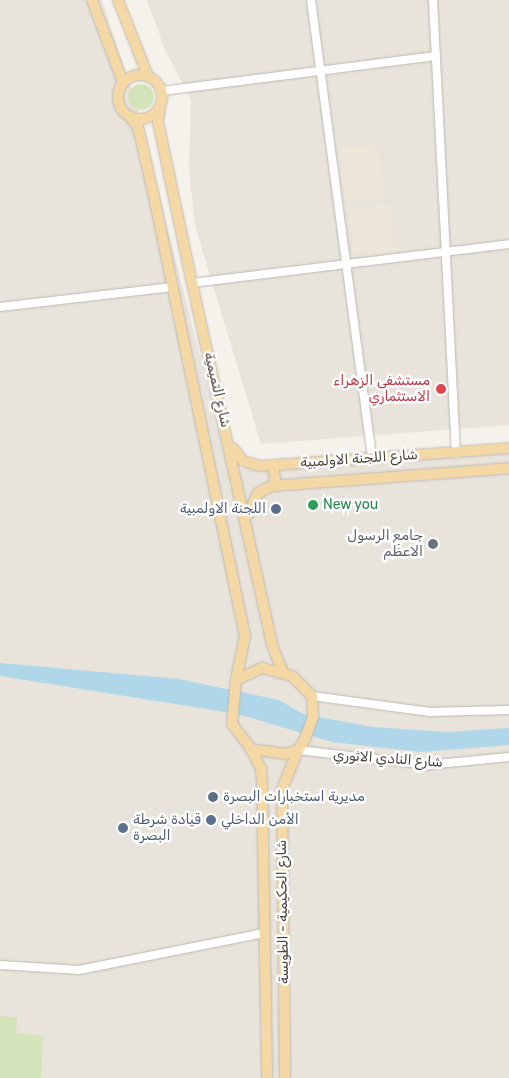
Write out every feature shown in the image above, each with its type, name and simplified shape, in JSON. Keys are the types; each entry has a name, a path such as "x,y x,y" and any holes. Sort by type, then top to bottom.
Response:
{"main road":[{"path":"92,0 123,83 118,100 130,117 149,117 160,107 162,91 148,76 118,0"},
{"path":"123,83 134,75 148,76"},
{"name":"شارع التميمية","path":"160,107 158,122 192,283 247,521 272,645 283,672"},
{"name":"شارع التميمية","path":"130,117 138,127 245,636 235,685"},
{"name":"شارع اللجنة الاولمبية","path":"227,432 243,460 273,465 509,448"},
{"path":"273,465 276,486"},
{"name":"شارع اللجنة الاولمبية","path":"247,521 258,493 276,486 509,468"},
{"path":"262,668 283,672 312,696 314,708 305,739 298,750 273,755 251,750 237,736 230,716 235,685 262,668"},
{"name":"شارع الحكيمية - الطويسة","path":"251,750 261,769 267,1078"},
{"name":"شارع الحكيمية - الطويسة","path":"285,1078 282,789 298,750"},
{"path":"266,1044 276,1049 285,1045"},
{"path":"267,1065 285,1065"}],"street":[{"path":"311,0 372,459"},
{"path":"433,0 456,453"},
{"path":"162,91 436,56"},
{"path":"192,283 509,244"},
{"path":"0,307 173,287"},
{"path":"312,696 421,712 509,710"},
{"name":"شارع النادي الاثوري","path":"298,750 428,765 509,757"},
{"path":"0,965 79,970 265,933"}],"shaded area":[{"path":"0,0 102,0 135,100 229,469 509,452 509,1078 0,1078"},
{"path":"147,0 509,0 509,425 261,444 195,226 189,169 191,100 165,50"},
{"path":"379,145 384,197 345,200 340,148"},
{"path":"391,204 395,251 353,254 349,208"}],"green space":[{"path":"141,84 150,88 154,97 150,106 141,110 132,106 128,97 132,88"},
{"path":"0,1016 17,1017 16,1033 43,1036 41,1078 0,1078"}],"water":[{"path":"0,663 179,679 279,700 303,714 373,727 446,732 509,728 509,745 421,752 332,742 238,714 0,676"}],"place":[{"name":"مستشفى الزهراء الاستثماري","path":"441,389"},
{"name":"New you","path":"313,505"},
{"name":"اللجنة الاولمبية","path":"276,509"},
{"name":"جامع الرسول الاعظم","path":"433,544"},
{"name":"مديرية استخبارات البصرة","path":"213,797"},
{"name":"الأمن الداخلي","path":"211,820"},
{"name":"قيادة شرطة البصرة","path":"123,828"}]}
